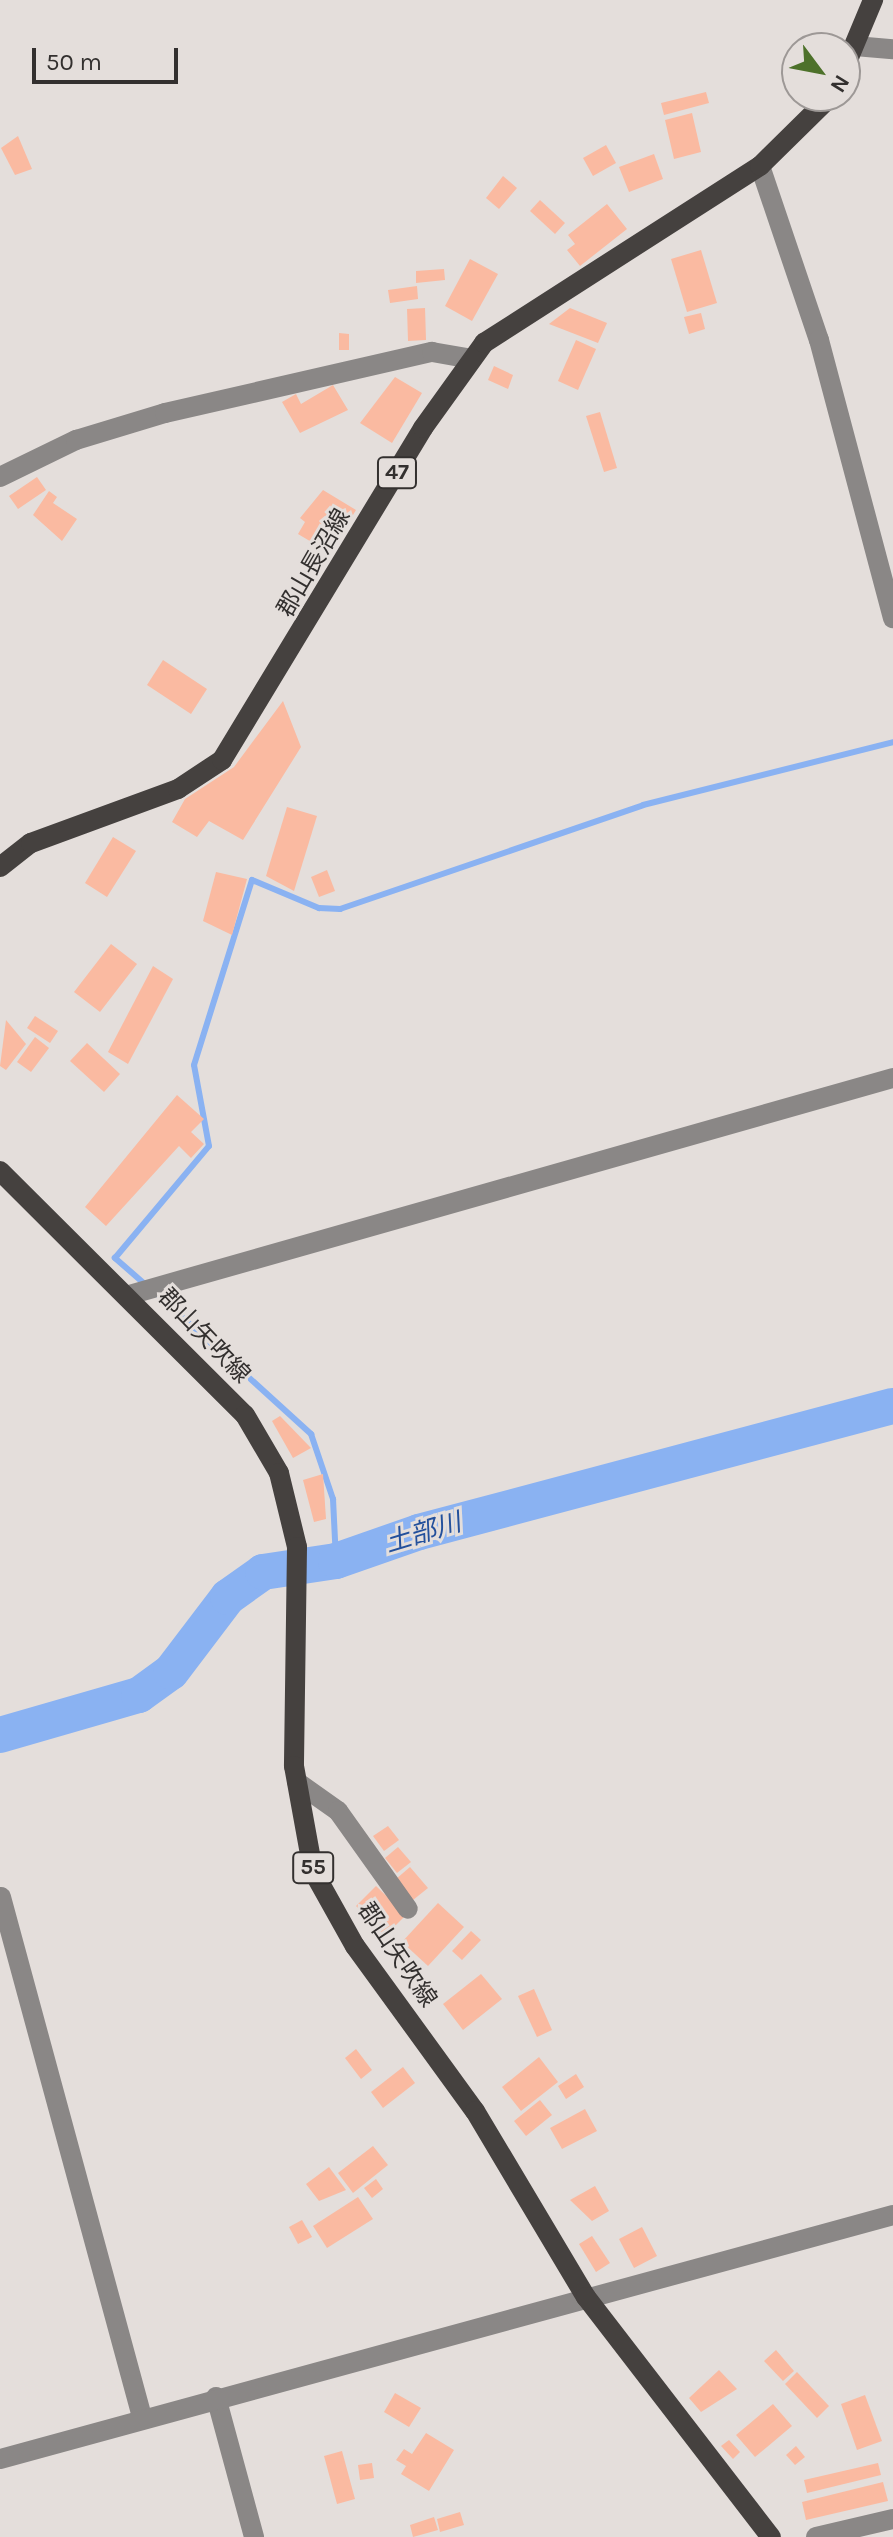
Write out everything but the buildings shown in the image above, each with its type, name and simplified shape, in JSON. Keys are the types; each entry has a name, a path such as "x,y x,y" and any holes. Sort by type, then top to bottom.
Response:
{"main road":[{"path":"860,32 873,0"},
{"name":"郡山長沼線","path":"0,867 31,843 178,789 222,760 471,359 498,334 760,166 815,112"},
{"name":"郡山矢吹線","path":"0,1171 129,1295 245,1415 290,1500 300,1602 297,1782 313,1871 343,1925 475,2111 586,2297 771,2537"}],"street":[{"path":"861,46 893,49"},
{"path":"760,166 819,340 893,618"},
{"path":"0,477 76,440 165,413 432,352 471,359"},
{"path":"129,1295 893,1078"},
{"path":"297,1782 338,1811 408,1909"},
{"path":"1,1897 142,2417"},
{"path":"0,2459 142,2417 893,2215"},
{"path":"216,2397 254,2537"},
{"path":"816,2537 893,2519"}],"waterway":[{"path":"147,1286 115,1258 209,1146 194,1065 252,880 319,908 340,909 643,805 893,742"},
{"path":"156,1293 311,1434 333,1499 336,1561"},
{"name":"土部川","path":"0,1735 139,1695 171,1672 228,1597 263,1572 336,1561 419,1532 893,1406"}]}
